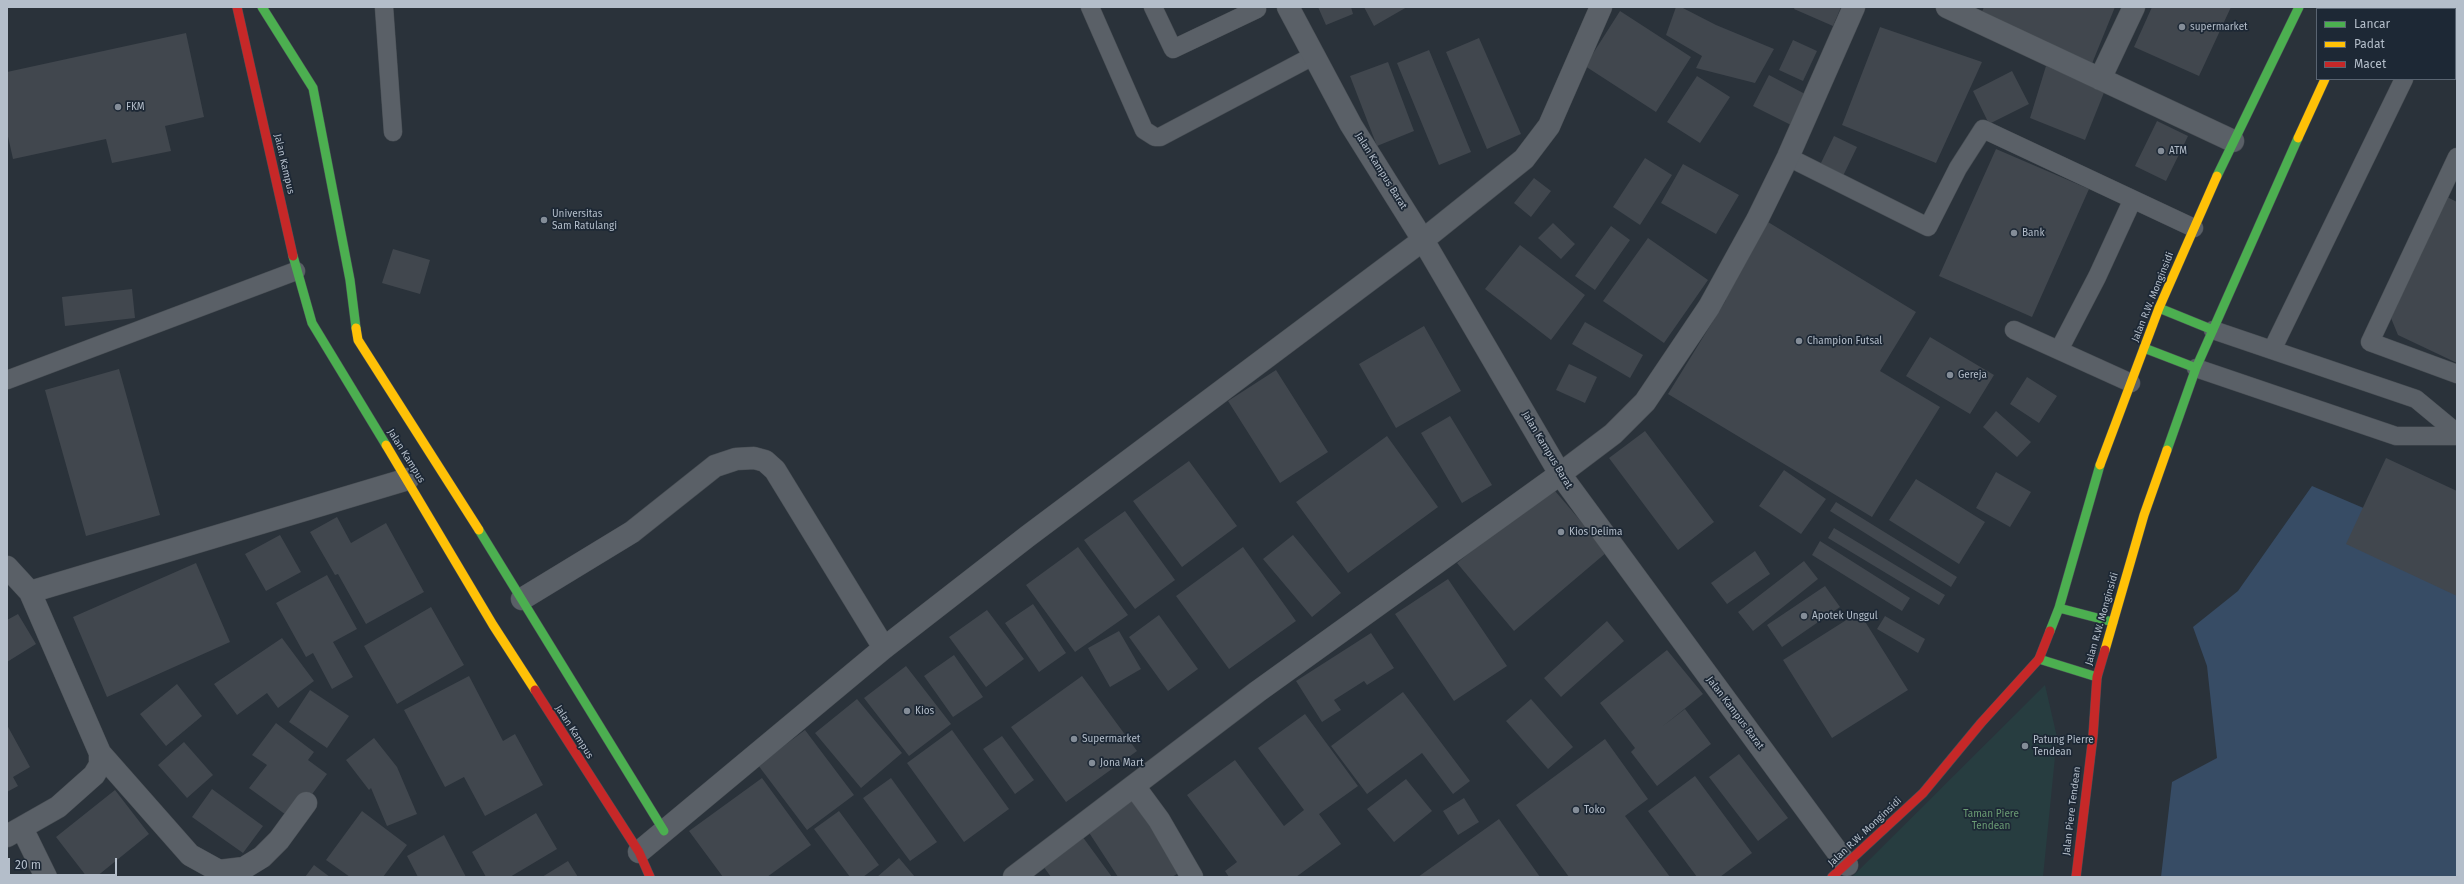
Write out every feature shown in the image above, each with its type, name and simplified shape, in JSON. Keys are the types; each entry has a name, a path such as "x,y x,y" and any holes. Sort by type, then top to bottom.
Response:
{"main road":[{"name":"Jalan Kampus","path":"237,7 296,270 312,323 353,392 408,479 493,625 639,852 650,877"},
{"path":"262,7 313,88 350,280 358,340 522,599 664,831"},
{"name":"Jalan R.W. Monginsidi","path":"1839,871 1923,793 1981,723 2039,659 2059,608 2104,452 2159,308 2234,141 2299,7"},
{"name":"Jalan R.W. Monginsidi","path":"2097,677 2144,515 2196,368 2283,169 2325,80"},
{"path":"2159,308 2213,330"},
{"path":"2144,348 2196,368"},
{"path":"2059,608 2113,622"},
{"path":"2039,659 2097,677"},
{"name":"Jalan Piere Tendean","path":"2076,877 2093,736 2097,677"}],"street":[{"name":"Jalan Kampus Barat","path":"1288,7 1351,125 1423,240 1560,474 1839,871"},
{"path":"639,852 884,648 1035,531 1423,240 1528,154 1549,126 1601,7"},
{"path":"1014,877 1257,692 1614,434 1645,402 1664,376 1709,307 1788,157 1854,7"},
{"path":"1947,7 2234,141"},
{"path":"2100,79 2117,47 2134,7"},
{"path":"522,599 632,532 715,466 736,459 754,458 765,460 775,470 884,648"},
{"path":"30,592 408,479"},
{"path":"7,567 30,592 100,753 190,855 219,871 244,868 262,857 279,840 306,803"},
{"path":"46,877 14,832 58,807 94,775 100,765 100,753"},
{"path":"1134,786 1159,820 1192,877"}],"lane":[{"path":"384,7 393,132"},
{"path":"1090,7 1144,130 1155,137 1160,137 1313,56"},
{"path":"1153,7 1173,49 1257,9 1256,7"},
{"path":"2272,350 2404,80"},
{"path":"1788,157 1928,227 1958,168 1982,129 2132,201 2194,228"},
{"path":"2457,157 2370,342 2457,374"},
{"path":"2059,350 2097,277 2132,201"},
{"path":"7,380 296,270"},
{"path":"2014,330 2131,382"},
{"path":"2213,330 2416,399 2457,435"},
{"path":"2196,368 2396,436 2457,435"}],"green space":[{"name":"Taman Piere Tendean","path":"2045,685 2057,737 2043,877 1852,877"}],"water":[{"path":"2312,486 2457,548 2457,877 2161,877 2172,782 2217,758 2207,666 2193,627 2238,591"}],"building":[{"path":"1318,7 1351,7 1353,14 1326,25"},
{"path":"1364,7 1407,7 1374,26"},
{"path":"1676,7 1681,7 1716,25 1774,49 1755,83 1696,68 1702,56 1666,35"},
{"path":"1795,7 1841,7 1833,26 1794,9"},
{"path":"1984,7 2115,7 2091,66 1980,16"},
{"name":"supermarket","path":"2152,7 2231,7 2199,76 2134,47"},
{"path":"1620,11 1691,57 1656,112 1585,66"},
{"path":"1880,27 1982,62 1936,163 1842,125"},
{"path":"186,33 204,117 165,126 171,151 112,163 106,139 13,159 7,132 7,72"},
{"path":"1479,38 1521,134 1487,149 1446,52"},
{"path":"1793,40 1817,51 1803,81 1779,70"},
{"path":"1429,50 1471,152 1439,165 1397,63"},
{"path":"1388,62 1414,131 1377,146 1350,76"},
{"path":"2046,66 2105,90 2085,140 2030,118"},
{"path":"2012,71 2029,104 1989,124 1973,91"},
{"path":"1769,75 1807,95 1791,125 1753,106"},
{"path":"1697,76 1730,97 1700,143 1667,122"},
{"name":"ATM","path":"2157,121 2188,136 2166,181 2135,166"},
{"path":"1834,136 1857,147 1843,176 1820,165"},
{"name":"Bank","path":"1996,149 2089,189 2032,317 1939,276"},
{"path":"1645,158 1672,175 1640,225 1613,207"},
{"path":"1683,164 1739,195 1716,234 1661,203"},
{"path":"1534,178 1551,191 1531,217 1514,203"},
{"path":"2447,197 2457,202 2457,363 2398,335 2391,318"},
{"name":"Champion Futsal","path":"1768,222 1916,312 1880,371 1940,407 1872,517 1668,394 1726,300 1722,297"},
{"path":"1553,223 1575,244 1561,259 1538,238"},
{"path":"1611,226 1630,240 1595,290 1575,276"},
{"path":"1648,238 1708,280 1664,343 1603,301"},
{"path":"1520,245 1585,295 1551,340 1485,289"},
{"path":"393,249 430,260 420,294 382,283"},
{"path":"132,289 135,318 65,326 62,297"},
{"path":"1585,322 1643,355 1630,378 1572,344"},
{"path":"1424,326 1461,391 1396,428 1359,364"},
{"name":"Gereja","path":"1930,337 1994,375 1970,414 1906,376"},
{"path":"1569,364 1597,377 1585,403 1556,390"},
{"path":"119,369 160,515 86,536 45,390"},
{"path":"1276,370 1328,452 1280,483 1228,401"},
{"path":"2027,377 2057,396 2039,423 2010,404"},
{"path":"1996,411 2031,442 2017,457 1983,427"},
{"path":"1450,416 1492,485 1462,503 1421,433"},
{"path":"1645,431 1714,522 1678,550 1609,458"},
{"path":"1387,436 1438,507 1348,573 1296,502"},
{"path":"2386,458 2457,491 2457,596 2346,544"},
{"path":"1189,461 1237,526 1182,567 1133,501"},
{"path":"1784,470 1826,499 1801,534 1759,506"},
{"path":"1996,472 2031,492 2010,527 1976,508"},
{"path":"1916,479 1985,522 1959,564 1889,520"},
{"path":"1550,485 1607,552 1514,631 1457,563"},
{"path":"1836,502 1957,577 1951,587 1830,511"},
{"path":"1125,511 1175,580 1135,609 1084,540"},
{"path":"337,517 351,543 386,523 424,592 366,624 338,574 335,575 310,532"},
{"path":"1834,528 1945,595 1939,605 1828,538"},
{"path":"280,535 301,572 266,591 245,554"},
{"path":"1293,535 1341,593 1312,617 1263,559"},
{"path":"1820,541 1910,598 1902,611 1812,555"},
{"path":"1078,547 1128,615 1075,652 1026,585"},
{"path":"1243,547 1296,621 1229,669 1176,596"},
{"path":"1755,551 1770,574 1727,604 1711,583"},
{"path":"1804,561 1818,579 1753,631 1738,612"},
{"path":"196,563 230,642 107,697 73,617"},
{"path":"327,575 357,629 333,642 353,677 332,689 313,653 306,657 276,603"},
{"path":"1448,579 1507,666 1454,701 1395,614"},
{"name":"Apotek Unggul","path":"1825,586 1840,607 1782,647 1767,625"},
{"path":"1033,604 1066,653 1039,672 1005,623"},
{"path":"431,607 464,665 397,704 364,646"},
{"path":"987,610 1024,659 986,687 949,637"},
{"path":"1859,612 1908,690 1832,738 1783,660"},
{"path":"18,614 36,644 7,662 7,620"},
{"path":"1159,615 1198,669 1168,691 1129,637"},
{"path":"1885,616 1925,639 1918,653 1877,629"},
{"path":"1607,621 1624,641 1561,697 1544,678"},
{"path":"1119,631 1141,669 1110,687 1088,648"},
{"path":"1371,633 1394,668 1367,685 1364,681 1334,700 1341,710 1322,722 1296,681"},
{"path":"282,638 314,681 278,708 267,693 237,715 214,684"},
{"path":"1667,650 1703,694 1663,726 1685,709 1711,744 1657,786 1631,752 1635,748 1600,703"},
{"path":"954,655 983,697 953,717 924,676"},
{"name":"Kios","path":"906,666 951,724 909,756 864,698"},
{"path":"469,676 503,741 515,734 543,785 485,816 464,777 445,787 404,710"},
{"name":"Supermarket","path":"1082,676 1137,751 1066,802 1011,727"},
{"path":"177,684 202,716 166,746 140,714"},
{"path":"310,690 349,716 327,748 289,722"},
{"path":"1403,692 1470,781 1453,794 1422,753 1367,794 1331,746"},
{"path":"857,699 902,753 861,788 815,733"},
{"path":"1531,699 1573,747 1548,769 1506,721"},
{"path":"1305,714 1358,786 1319,814 1341,844 1296,877 1229,877 1225,871 1237,862 1187,795 1235,760 1284,826 1304,810 1258,748"},
{"path":"276,723 314,752 308,760 327,774 293,820 249,788 267,765 252,755"},
{"path":"7,725 30,767 13,777 18,786 7,792"},
{"path":"805,730 854,795 807,830 758,765"},
{"path":"952,730 1009,809 964,842 907,763"},
{"path":"1002,736 1034,780 1015,794 983,749"},
{"path":"374,738 397,767 417,814 387,826 371,788 369,790 346,760"},
{"name":"Toko","path":"1605,739 1648,799 1625,816 1670,877 1569,877 1516,805"},
{"path":"184,742 213,775 187,798 158,765"},
{"path":"1739,754 1788,818 1758,841 1709,777"},
{"path":"1695,776 1752,853 1720,877 1697,877 1648,811"},
{"path":"762,778 811,845 767,877 723,877 689,831"},
{"path":"891,778 937,842 910,861 863,798"},
{"path":"1406,779 1432,811 1394,842 1367,809"},
{"path":"212,789 263,826 243,853 192,817"},
{"path":"115,790 149,834 96,877 87,877 56,837"},
{"path":"1137,795 1185,869 1172,877 1118,877 1086,828"},
{"path":"1464,798 1479,822 1458,835 1443,811"},
{"path":"362,811 407,845 383,877 350,877 326,860"},
{"path":"839,811 879,865 863,877 850,877 814,829"},
{"path":"536,813 557,849 510,877 486,877 472,852"},
{"path":"1499,819 1540,877 1418,877"},
{"path":"444,835 466,877 418,877 407,856"},
{"path":"1082,836 1112,877 1051,877 1043,866"},
{"path":"899,858 915,877 877,877"},
{"path":"568,861 578,877 542,877"},
{"path":"314,865 330,877 305,877"}],"traffic: fast":[{"path":"262,7 313,88 350,280 356,328"},
{"path":"2217,176 2299,7"},
{"path":"2167,450 2196,368 2298,138"},
{"path":"293,256 312,323 386,445"},
{"path":"2159,308 2213,330"},
{"path":"2144,348 2196,368"},
{"path":"2050,631 2059,608 2100,465"},
{"path":"479,530 664,831"},
{"path":"2059,608 2113,622"},
{"path":"2039,659 2097,677"}],"traffic: slow":[{"path":"2298,138 2325,80"},
{"path":"2100,465 2159,308 2217,176"},
{"path":"356,328 358,340 479,530"},
{"path":"386,445 493,625 535,690"},
{"path":"2105,650 2144,515 2167,450"}],"traffic: jam":[{"path":"237,7 293,256"},
{"path":"1832,877 1923,793 1981,723 2039,659 2050,631"},
{"path":"2076,877 2093,736 2097,677 2105,650"},
{"path":"535,690 639,852 650,877"}],"place":[{"name":"supermarket","path":"2182,27"},
{"name":"FKM","path":"118,107"},
{"name":"ATM","path":"2161,151"},
{"name":"Universitas Sam Ratulangi","path":"544,220"},
{"name":"Bank","path":"2014,233"},
{"name":"Champion Futsal","path":"1799,341"},
{"name":"Gereja","path":"1950,375"},
{"name":"Kios Delima","path":"1561,532"},
{"name":"Apotek Unggul","path":"1804,616"},
{"name":"Kios","path":"907,711"},
{"name":"Supermarket","path":"1074,739"},
{"name":"Patung Pierre Tendean","path":"2025,746"},
{"name":"Jona Mart","path":"1092,763"},
{"name":"Toko","path":"1576,810"}]}
